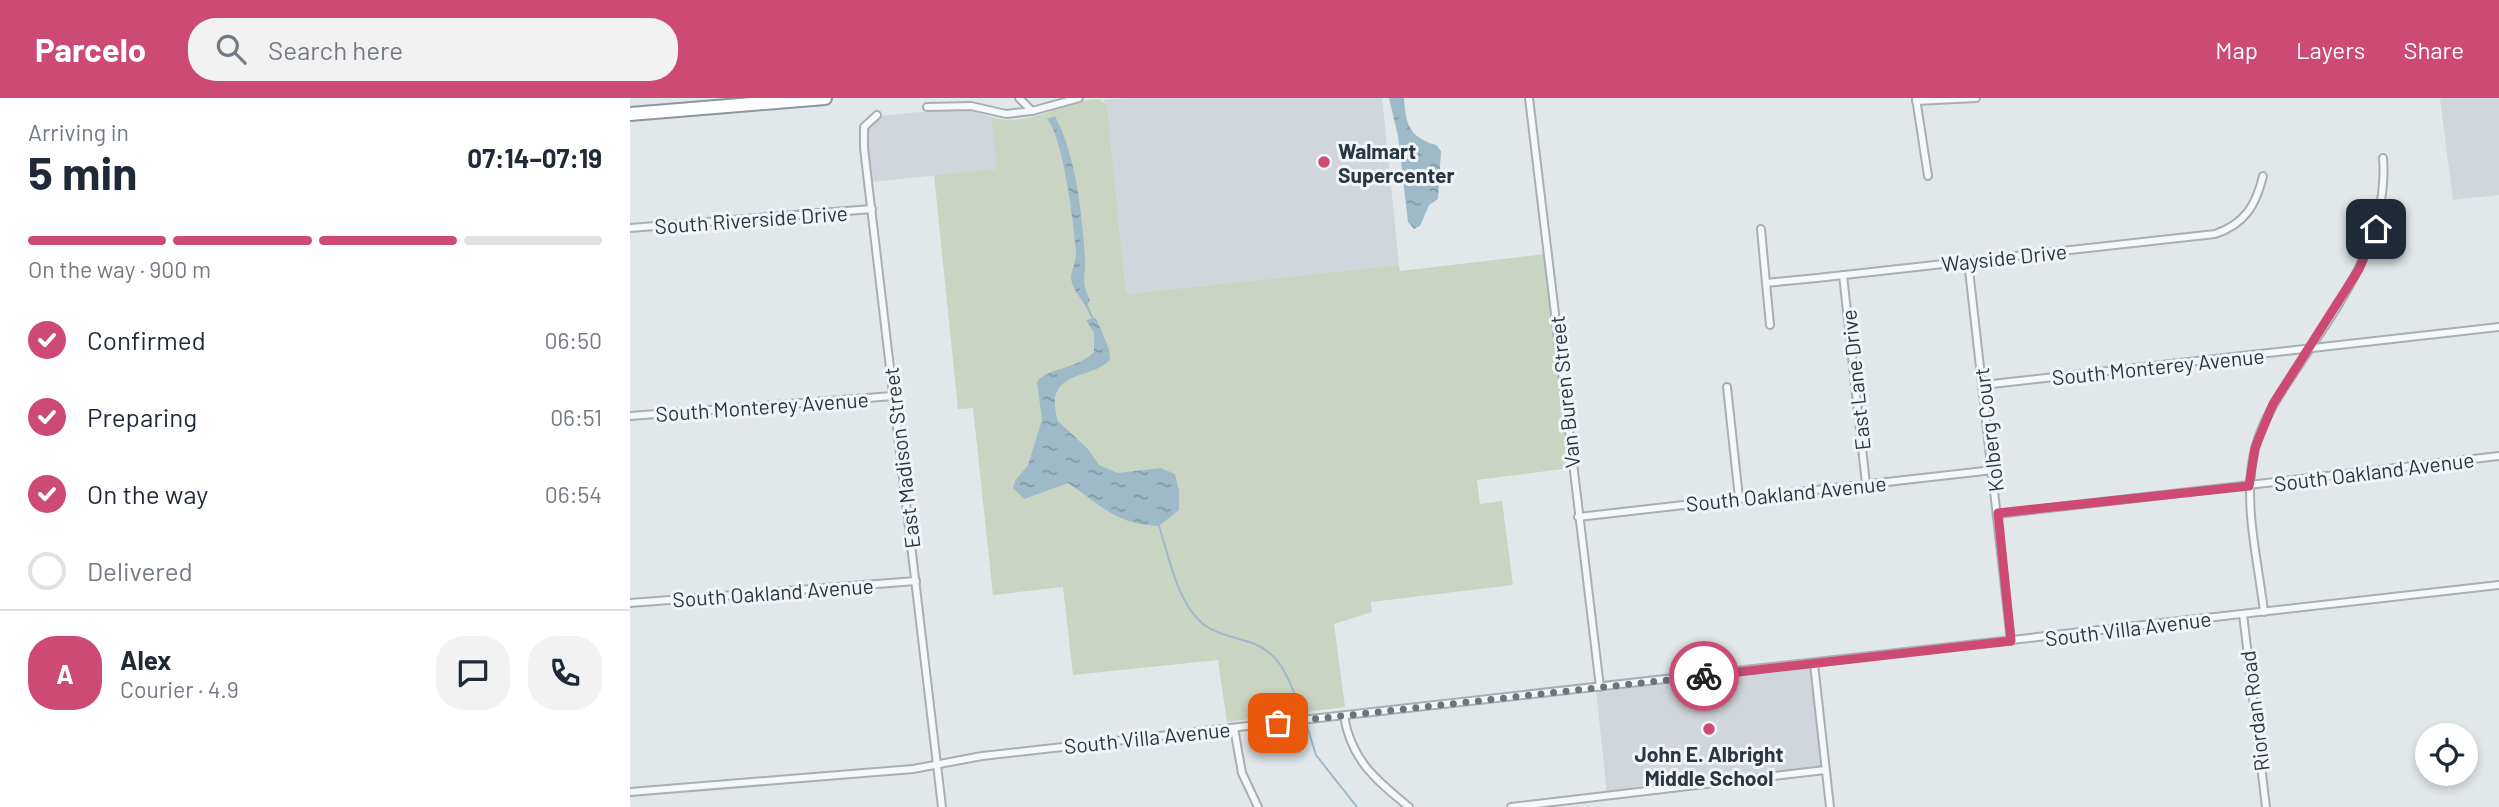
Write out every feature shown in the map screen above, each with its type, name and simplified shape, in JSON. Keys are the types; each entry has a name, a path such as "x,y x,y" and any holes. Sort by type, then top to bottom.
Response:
{"highway":[{"path":"630,114 825,98"}],"street":[{"path":"1020,98 1032,111"},
{"path":"927,107 971,106 1006,114 1032,111 1079,98"},
{"name":"Van Buren Street","path":"1529,98 1600,687"},
{"path":"1928,176 1916,100 1976,98"},
{"name":"East Madison Street","path":"877,115 864,127 942,807"},
{"path":"2264,612 2249,486 2255,448 2266,419 2359,269 2372,242 2382,201 2383,158"},
{"name":"Wayside Drive","path":"1766,283 2215,234 2234,225 2257,202 2263,176"},
{"name":"South Riverside Drive","path":"630,228 872,209"},
{"path":"1761,229 1770,325"},
{"name":"Kolberg Court","path":"1968,261 2011,641"},
{"name":"East Lane Drive","path":"1843,275 1866,484"},
{"name":"South Monterey Avenue","path":"1983,384 2499,327"},
{"path":"1727,387 1739,498"},
{"name":"South Monterey Avenue","path":"630,416 893,396"},
{"name":"South Oakland Avenue","path":"1998,513 2499,456"},
{"name":"South Oakland Avenue","path":"1578,517 1993,470"},
{"name":"South Oakland Avenue","path":"630,603 916,581"},
{"name":"South Villa Avenue","path":"630,792 913,769 982,755 1814,664 2499,585"},
{"name":"Riordan Road","path":"2243,614 2266,807"},
{"path":"1814,664 1830,807"},
{"path":"1344,716 1349,741 1358,760 1368,773 1409,807"},
{"path":"1234,728 1245,785 1258,807"},
{"path":"1511,807 1825,770"}],"shaded area":[{"path":"1382,98 1399,265 1126,294 1107,105 1103,100"},
{"path":"2440,98 2499,98 2499,195 2453,200"},
{"path":"962,108 991,117 998,169 872,182 867,132 869,124 879,116"},
{"name":"John E. Albright Middle School","path":"1812,667 1822,768 1607,793 1596,690"}],"green space":[{"path":"1099,99 1107,105 1126,294 1399,265 1400,271 1545,254 1570,468 1477,480 1480,504 1502,501 1513,585 1371,602 1372,612 1334,624 1345,707 1227,722 1218,660 1073,675 1063,587 993,595 973,408 958,409 934,175 997,169 991,117 1006,120 1034,117 1086,100"}],"water":[{"path":"1389,98 1404,98 1411,129 1441,151 1438,199 1429,205 1420,226 1414,229 1408,222 1398,136"},
{"path":"1055,116 1068,149 1077,185 1084,241 1084,283 1090,300 1086,307 1071,278 1076,254 1070,202 1063,161 1053,128 1047,119"},
{"path":"1096,318 1109,349 1110,360 1101,367 1062,384 1055,404 1058,421 1088,449 1099,465 1118,473 1161,468 1175,474 1179,510 1159,526 1130,522 1119,517 1068,483 1024,499 1013,488 1015,481 1028,465 1042,420 1037,382 1041,377 1080,362 1094,352 1094,333 1086,320"}],"waterway":[{"path":"1086,304 1093,319"},
{"path":"1159,526 1180,592 1194,615 1214,630 1261,647 1271,654 1285,672 1304,717"},
{"path":"1306,723 1316,755 1357,807"}],"way so far":[{"path":"1278,723 1704,676"}],"place":[{"name":"Walmart Supercenter","path":"1324,162"},
{"name":"John E. Albright Middle School","path":"1709,729"}],"route":[{"path":"1704,676 2011,641 1998,513 2249,486 2255,448 2273,404 2359,269 2376,229"}]}
